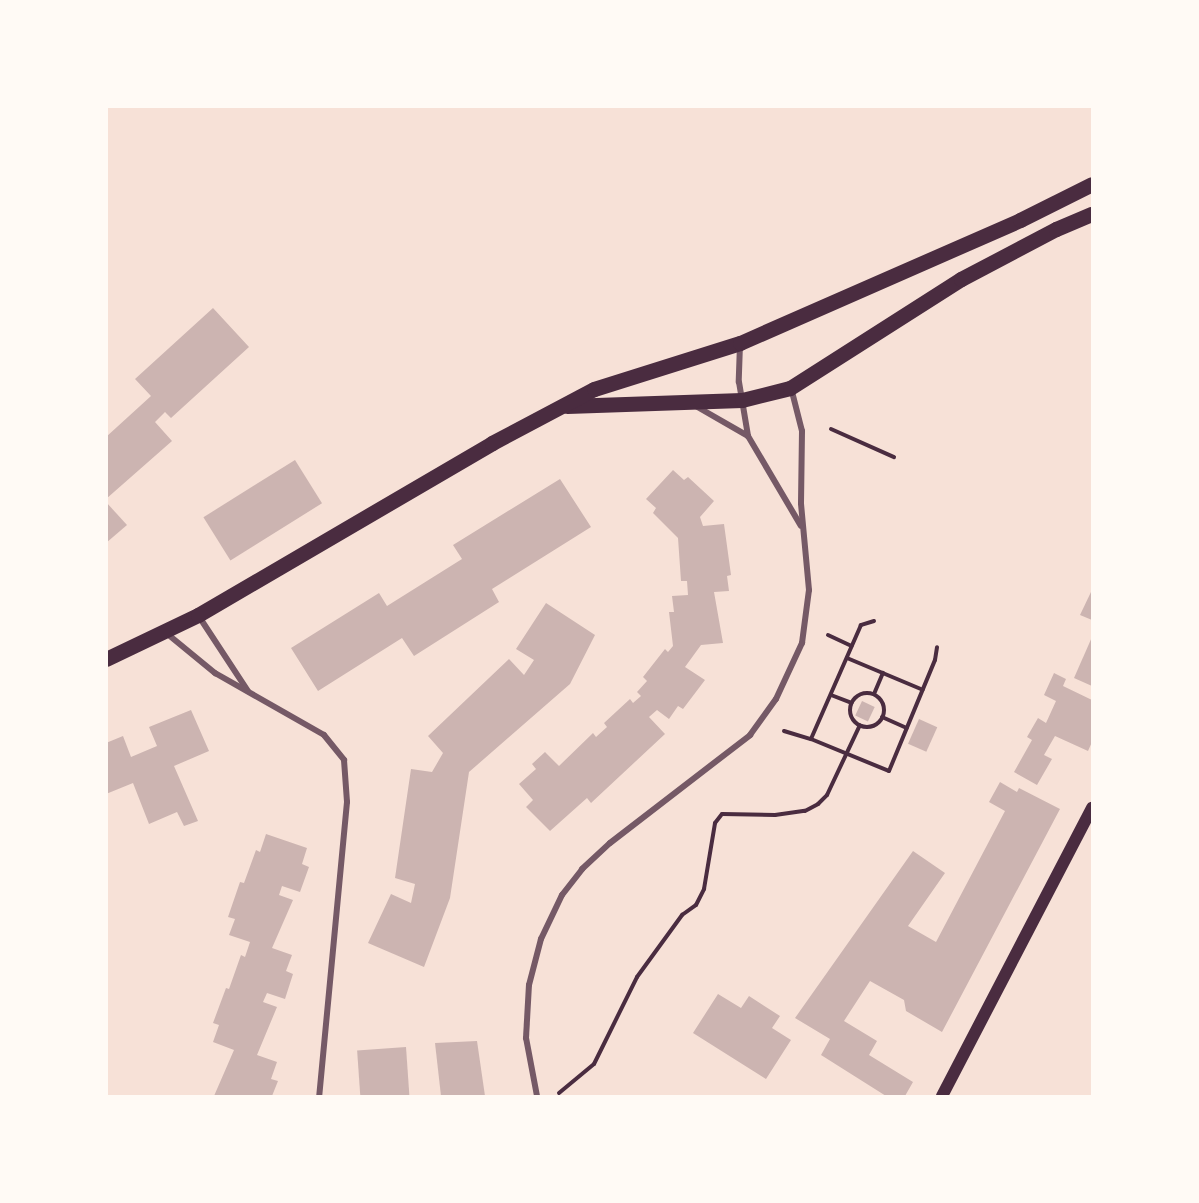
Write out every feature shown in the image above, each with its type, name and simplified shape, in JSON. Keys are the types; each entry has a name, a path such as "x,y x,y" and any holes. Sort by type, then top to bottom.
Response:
{"main road":[{"path":"106,659 198,615 561,406 606,385 741,343 1020,220 1092,184"},
{"path":"561,406 742,400 790,388 855,350 961,279 1056,229 1092,214"},
{"path":"942,1096 1092,808"}],"street":[{"path":"741,343 742,400 748,436 786,494 802,529"},
{"path":"537,1096 527,1052 526,1006 532,970 547,924 562,895 595,856 736,748 763,718 796,660 806,628 809,590 802,529 802,431 790,388"},
{"path":"688,402 748,436"},
{"path":"198,615 248,692"},
{"path":"165,632 215,673 332,741 344,760 348,777 319,1096"}],"path":[{"path":"831,429 894,457"},
{"path":"811,739 861,625 874,621"},
{"path":"828,635 852,646"},
{"path":"784,731 811,739 889,771 923,690 936,647"},
{"path":"847,658 923,690"},
{"path":"874,694 883,673"},
{"path":"831,694 852,703"},
{"path":"863,694 874,694 883,704 882,717 876,724 860,725 853,718 852,703 863,694"},
{"path":"882,717 907,728"},
{"path":"559,1093 594,1064 637,977 682,915 696,905 704,889 710,836 722,814 805,811 826,795 860,725"}],"building":[{"path":"213,308 249,347 171,418 165,412 155,422 172,441 106,499 106,437 151,396 135,379"},
{"path":"295,460 322,503 230,560 203,517"},
{"path":"673,470 684,480 688,477 714,501 700,517 703,526 724,524 731,575 727,576 729,591 714,592 723,643 701,645 685,667 705,680 683,709 678,706 669,719 657,710 649,717 665,734 591,803 587,798 550,831 526,807 533,800 519,784 536,769 532,764 545,752 559,766 593,733 596,737 607,727 604,723 630,699 633,703 641,696 637,692 647,681 643,677 665,649 668,652 673,646 669,612 674,612 672,596 688,595 687,581 681,581 678,538 653,513 656,508 646,499"},
{"path":"560,479 591,527 492,589 499,602 414,656 402,638 318,691 291,648 379,593 387,606 462,559 453,545"},
{"path":"106,502 127,525 106,543"},
{"path":"1092,593 1092,620 1080,615"},
{"path":"546,603 595,635 570,684 469,772 450,898 424,967 368,943 391,894 411,903 415,884 395,878 411,769 432,772 443,753 428,736 509,659 524,675 534,660 516,649"},
{"path":"1092,637 1092,686 1074,678"},
{"path":"1054,673 1066,679 1063,686 1092,700 1092,742 1088,751 1055,736 1044,755 1052,759 1037,785 1014,772 1032,740 1027,737 1038,718 1046,723 1056,701 1044,695"},
{"path":"862,701 875,707 868,721 855,716"},
{"path":"191,710 209,751 174,766 198,821 184,826 177,812 149,824 133,783 106,794 106,743 123,736 131,757 157,746 149,727"},
{"path":"919,719 937,727 926,752 908,744"},
{"path":"1000,782 1017,792 1019,788 1060,809 942,1032 906,1011 904,1000 870,981 844,1021 877,1041 869,1055 913,1082 905,1096 886,1096 821,1055 830,1039 795,1018 913,851 945,873 908,926 936,942 1005,811 989,802"},
{"path":"266,834 307,848 302,864 309,867 300,892 282,886 279,895 293,900 272,948 292,955 286,971 293,974 285,999 267,993 263,1002 277,1007 257,1055 277,1062 271,1079 278,1081 272,1096 214,1096 234,1050 213,1042 219,1025 213,1023 226,988 229,989 241,955 245,957 250,942 229,935 235,919 228,917 240,882 244,883 256,850 260,852"},
{"path":"718,994 741,1008 749,996 780,1016 772,1028 791,1040 766,1079 693,1033"},
{"path":"477,1041 485,1096 441,1096 435,1043"},
{"path":"406,1047 409,1096 360,1096 357,1050"}]}
